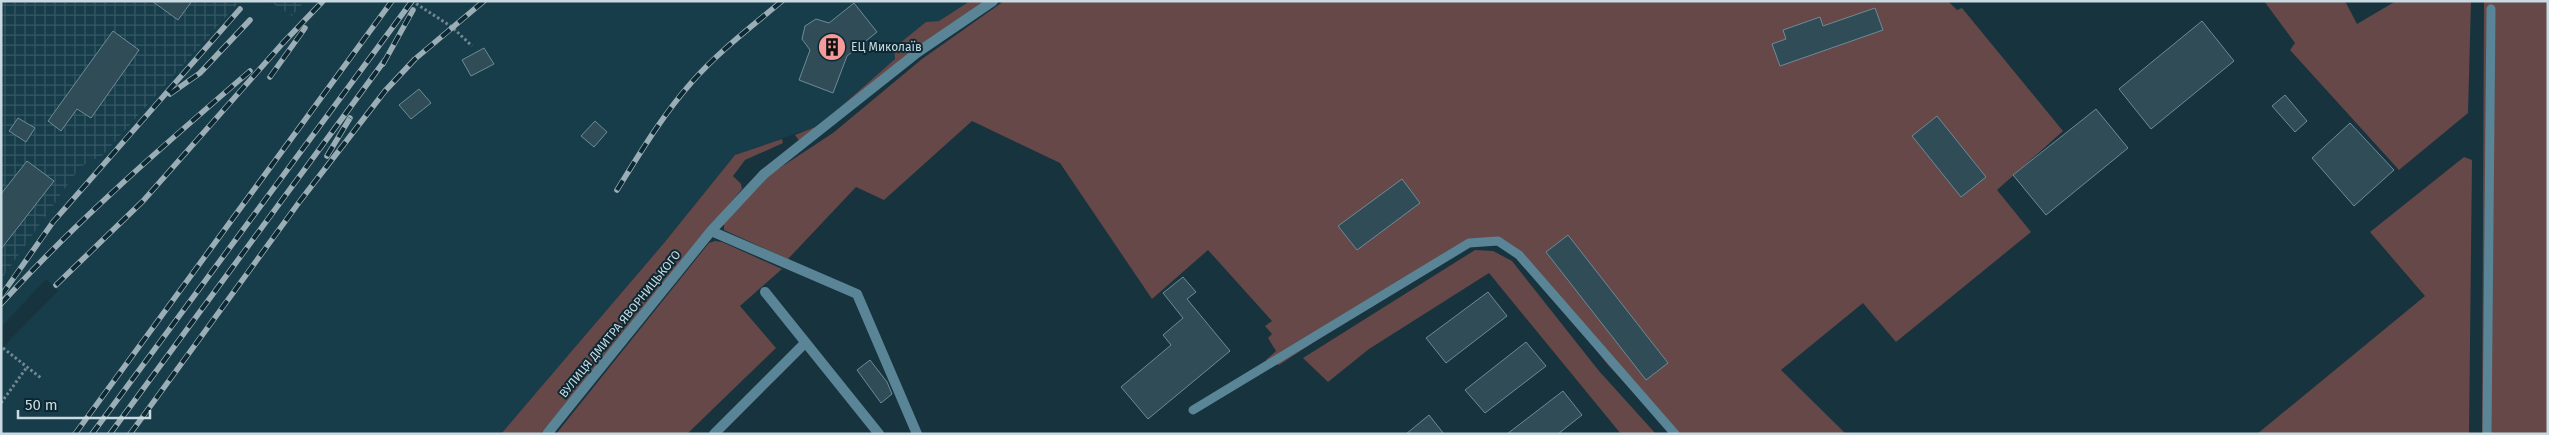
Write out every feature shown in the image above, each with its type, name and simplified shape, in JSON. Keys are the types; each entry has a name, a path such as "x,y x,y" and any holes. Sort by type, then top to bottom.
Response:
{"street":[{"name":"ВУЛИЦЯ ДМИТРА ЯВОРНИЦЬКОГО","path":"547,434 712,231 764,174 918,52 993,1"},
{"path":"712,231 857,294 917,434"},
{"path":"765,292 880,434"},
{"path":"714,434 805,343"}],"lane":[{"path":"2487,434 2491,9"},
{"path":"1193,410 1469,244 1498,240 1519,255 1675,434"}],"path":[{"path":"412,1 452,27 472,46"},
{"path":"3,348 41,378"},
{"path":"1,403 27,367"}],"shaded area":[{"path":"1,1 240,1 103,155 80,167 1,280"},
{"path":"240,1 269,1 292,16 305,1 970,1 939,21 926,22 895,59 820,125 735,155 664,243 501,434 1,434 1,349 58,291 46,279 1,327 1,280 80,167 103,155"},
{"path":"269,1 305,1 292,16"},
{"path":"970,1 988,1 800,142 795,135 820,125 895,59 894,48 926,22 939,21"},
{"path":"1004,1 1948,1 1957,10 1962,8 2063,131 1997,190 2031,232 1896,342 1863,303 1781,370 1846,434 1672,434 1608,365 1520,254 1496,241 1463,244 1279,365 1266,360 1276,351 1268,338 1272,334 1265,326 1272,321 1208,250 1152,299 1060,163 972,121 884,200 856,187 788,259 724,230 724,224 766,177 833,133 922,59"},
{"path":"2264,1 2345,1 2357,24 2396,1 2471,1 2468,113 2399,170 2290,50 2295,43"},
{"path":"2484,1 2548,1 2548,434 2482,434"},
{"path":"782,139 783,143 745,160 733,176 741,184 742,189 540,434 501,434 664,243 735,155"},
{"path":"2464,157 2472,160 2469,434 2257,434 2425,296 2370,232"},
{"path":"715,241 722,242 782,269 740,306 776,348 687,434 556,434 709,243"},
{"path":"1475,250 1493,251 1512,261 1599,371 1656,434 1621,434 1489,273 1369,349 1328,382 1303,358"}],"building":[{"path":"152,1 192,1 178,20"},
{"name":"ЕЦ Миколаїв","path":"854,3 877,32 847,56 833,93 799,80 810,50 802,39 805,26 816,19 829,23"},
{"path":"1875,8 1883,30 1780,66 1772,44 1786,39 1783,30 1820,17 1823,26"},
{"path":"2202,21 2234,61 2151,129 2119,89"},
{"path":"113,31 139,50 91,118 77,109 61,131 48,121"},
{"path":"484,48 494,64 471,76 462,60"},
{"path":"419,89 431,103 411,119 399,105"},
{"path":"2285,95 2307,121 2295,132 2272,106"},
{"path":"2096,109 2128,148 2046,215 2013,175"},
{"path":"1937,116 1986,177 1961,197 1912,136"},
{"path":"18,118 35,128 26,142 9,131"},
{"path":"595,121 607,132 594,147 581,136"},
{"path":"2350,123 2394,170 2354,206 2312,158"},
{"path":"27,161 54,181 1,249 1,194"},
{"path":"1402,179 1420,203 1357,250 1338,226"},
{"path":"1568,235 1668,363 1646,380 1546,252"},
{"path":"1183,277 1196,292 1187,299 1230,351 1148,419 1121,387 1171,345 1163,335 1183,318 1163,293"},
{"path":"1488,292 1507,316 1446,363 1426,338"},
{"path":"1526,342 1546,366 1485,413 1465,390"},
{"path":"870,360 887,382 892,394 881,403 857,370"},
{"path":"1563,391 1582,415 1558,434 1507,434"},
{"path":"1429,415 1444,434 1406,434"}],"railway":[{"path":"56,285 143,201 282,44 323,1"},
{"path":"75,434 392,1"},
{"path":"92,434 412,1"},
{"path":"130,434 300,201 385,91 415,59 484,1"},
{"path":"617,190 661,122 691,83 723,50 782,1"},
{"path":"1,296 53,222 240,9"},
{"path":"383,64 413,10"},
{"path":"170,94 200,73 250,20"},
{"path":"270,77 305,28"},
{"path":"110,434 385,60"},
{"path":"1,304 91,213 153,155 250,71"},
{"path":"327,156 350,118"}],"place":[{"name":"ЕЦ Миколаїв","path":"832,47"}]}
